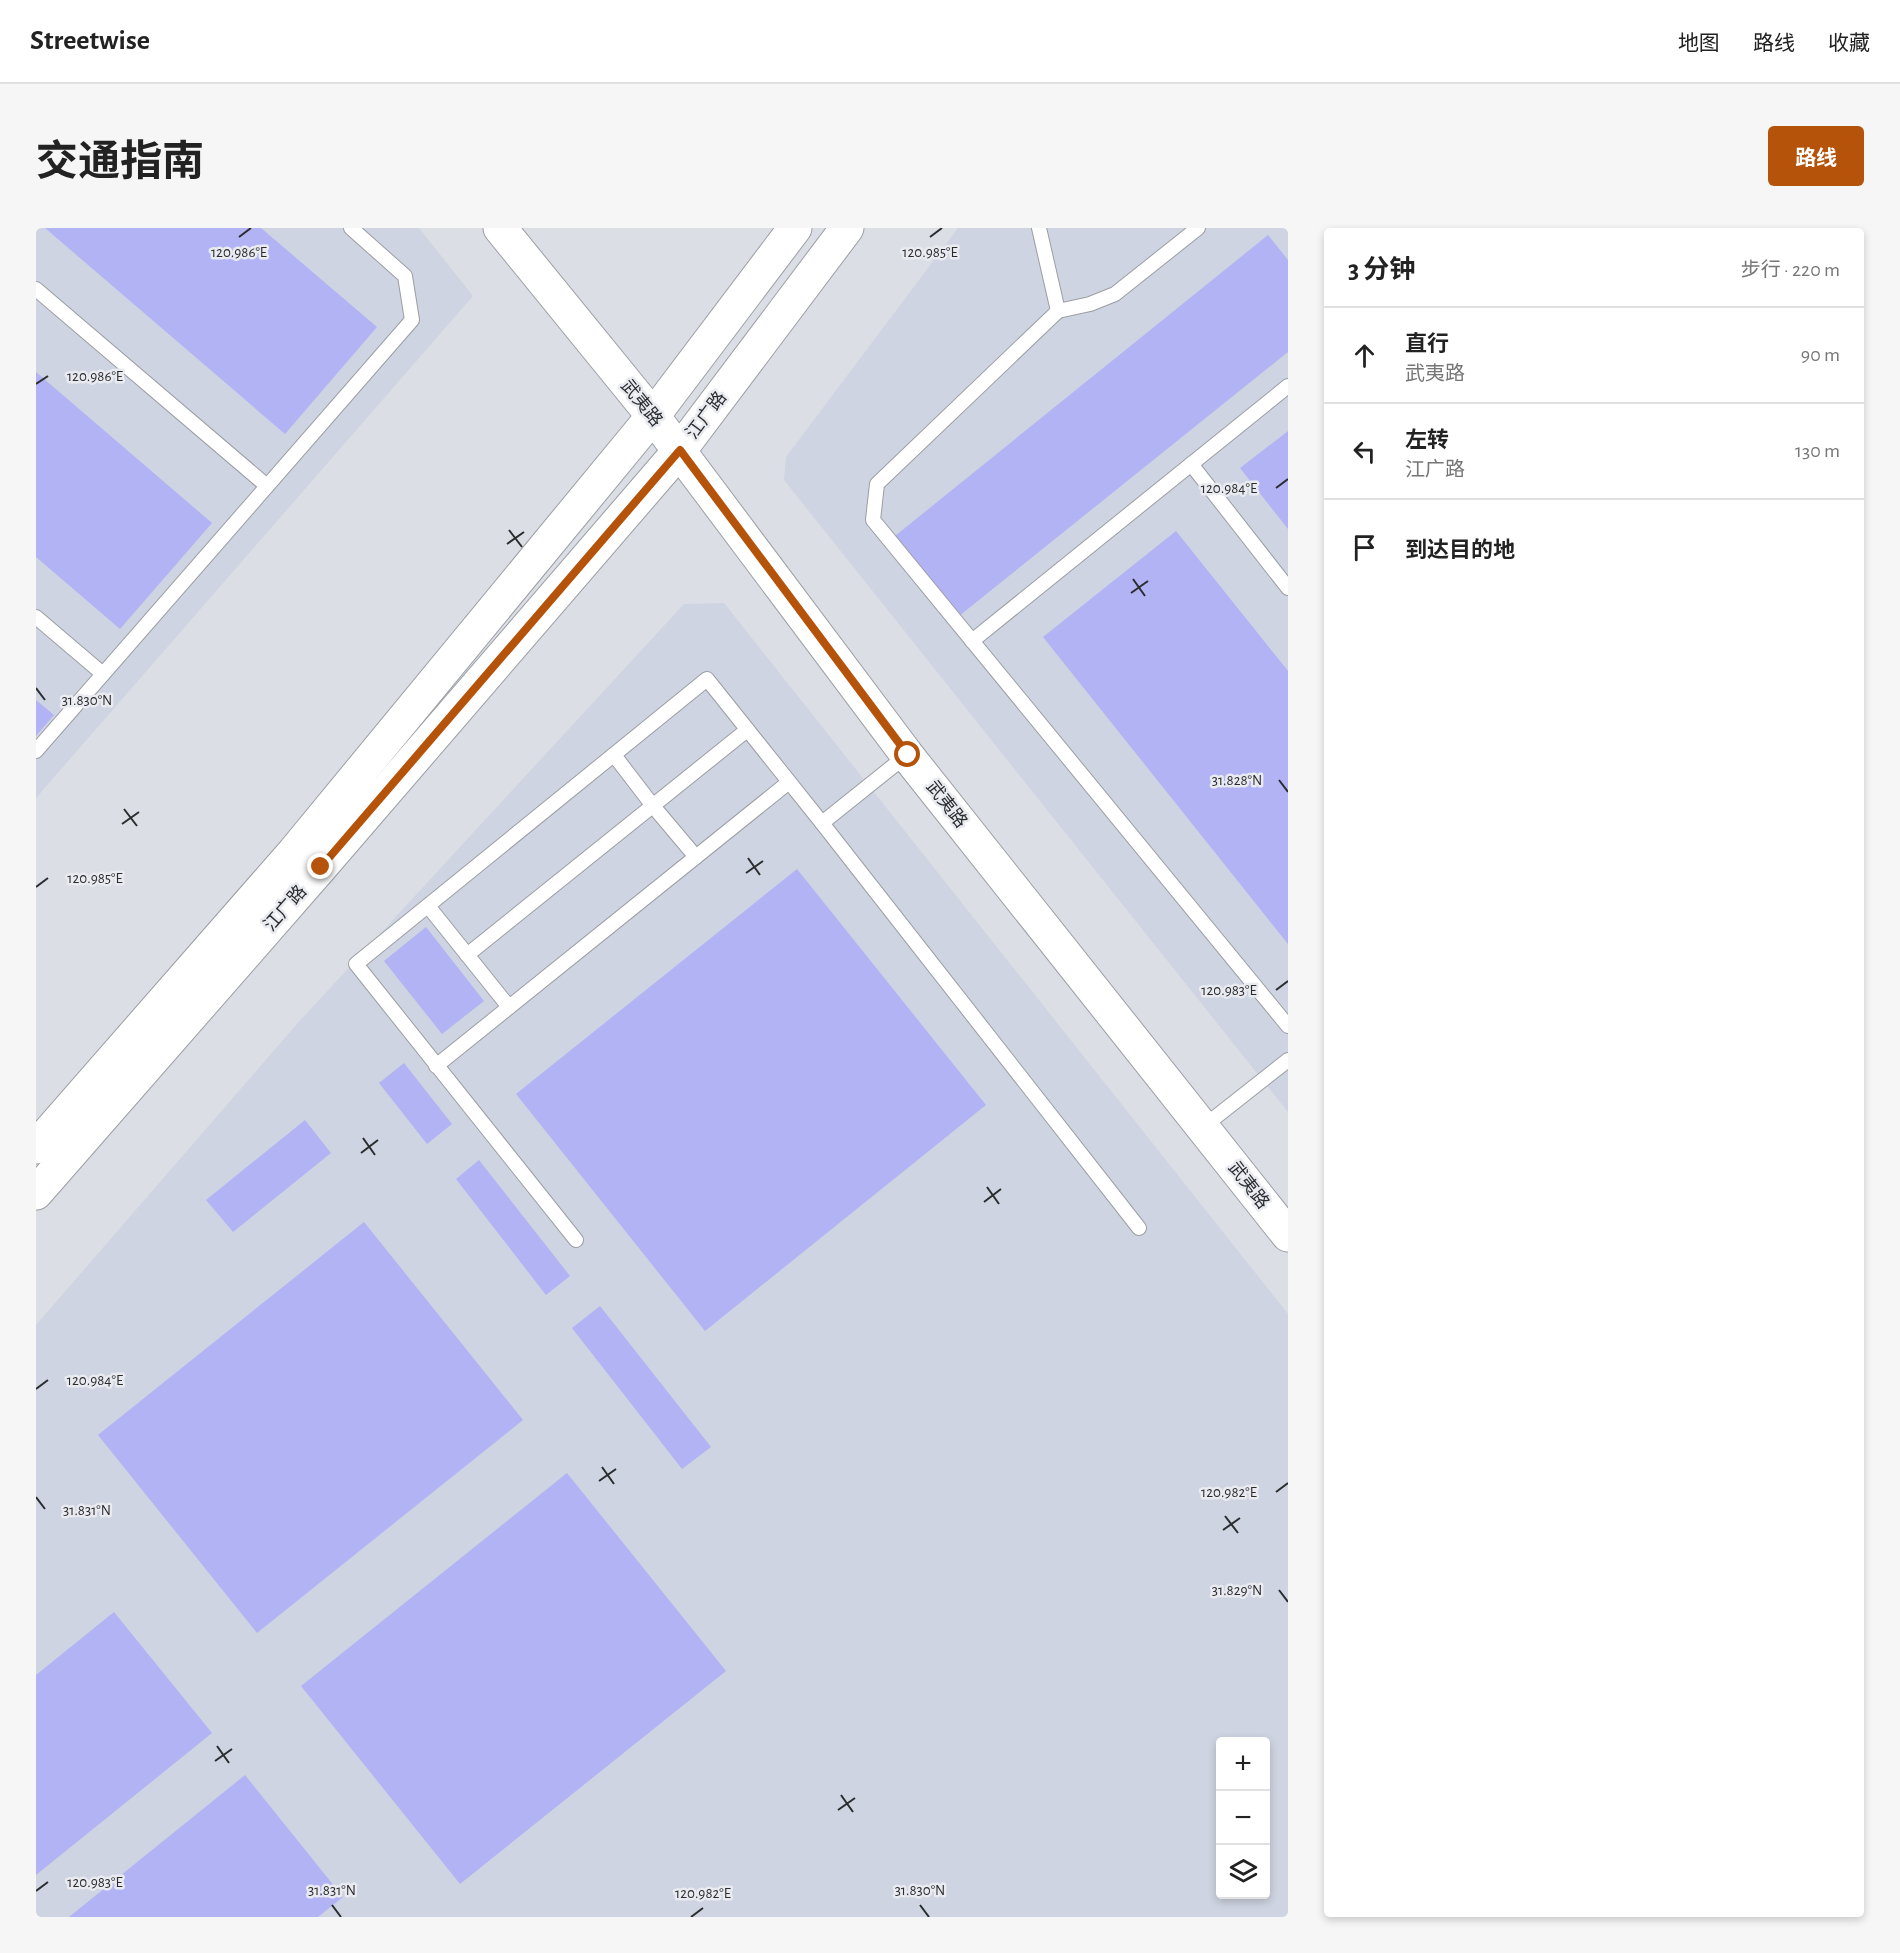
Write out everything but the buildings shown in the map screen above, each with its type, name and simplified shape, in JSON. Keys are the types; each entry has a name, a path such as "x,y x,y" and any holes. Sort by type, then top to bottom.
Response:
{"main road":[{"name":"武夷路","path":"500,228 680,450 908,755 1288,1235"},
{"name":"江广路","path":"36,1147 294,852 653,416 795,228"},
{"name":"江广路","path":"36,1193 321,867 680,450 848,228"}],"lane":[{"path":"36,751 412,320 405,276 351,228"},
{"path":"1039,228 1058,311"},
{"path":"1198,228 1115,294 1090,304 1058,311 877,484 873,520 1288,1026"},
{"path":"36,289 267,486"},
{"path":"972,641 1288,386"},
{"path":"1191,464 1288,588"},
{"path":"36,616 103,674"},
{"path":"576,1240 356,964 707,680 1139,1228"},
{"path":"467,955 747,730"},
{"path":"614,755 652,806 696,857"},
{"path":"822,823 908,755"},
{"path":"436,1066 789,782"},
{"path":"428,906 509,1008"},
{"path":"1203,1127 1288,1060"}],"shaded area":[{"path":"36,228 419,228 473,296 36,798"},
{"path":"958,228 1288,228 1288,1112 784,480 786,457"},
{"path":"724,603 1288,1314 1288,1917 36,1917 36,1325 296,1025 684,604"}],"route":[{"path":"321,867 680,450 908,755"}]}
